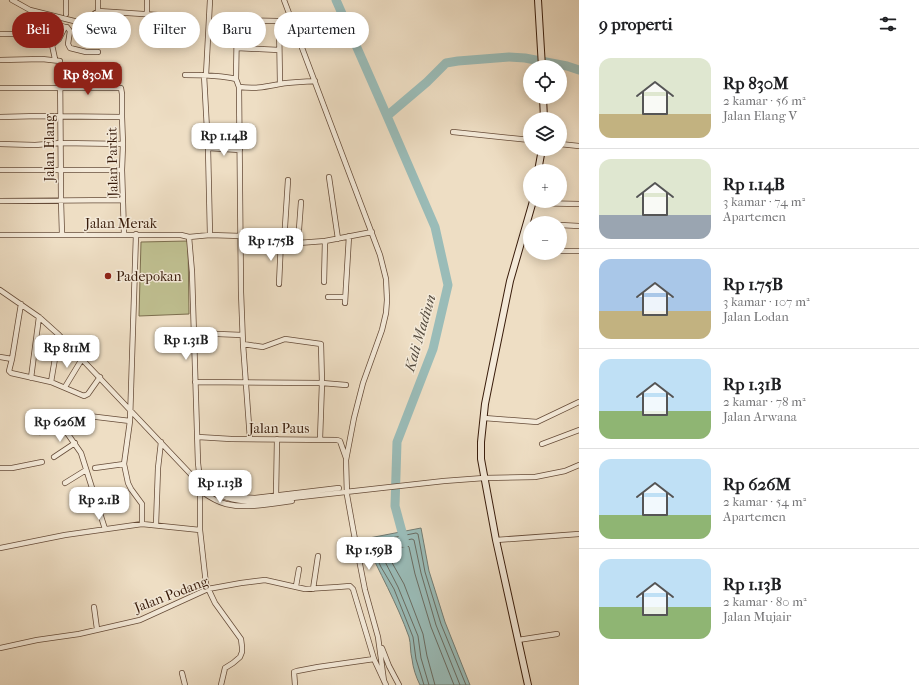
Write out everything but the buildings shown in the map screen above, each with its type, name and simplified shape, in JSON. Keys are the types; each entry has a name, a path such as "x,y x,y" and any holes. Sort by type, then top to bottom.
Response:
{"main road":[{"path":"538,0 542,60"},
{"path":"523,239 510,281 491,374 481,442 481,460 496,540 528,685"}],"street":[{"path":"12,0 30,10 79,22 86,22 98,11 139,14"},
{"path":"66,0 66,14"},
{"path":"98,0 98,11"},
{"path":"147,0 147,12"},
{"path":"210,0 205,75 210,235"},
{"path":"284,0 372,232 380,254 386,279 387,300 382,330 363,383 354,418 346,460 348,492 360,568 378,637 385,683"},
{"path":"266,21 277,21 279,23 280,84"},
{"path":"65,27 69,28 70,30 68,44 70,48 86,52 98,52"},
{"path":"0,34 12,34"},
{"name":"Jalan Elang","path":"53,48 57,60 60,88 60,201 62,234"},
{"path":"250,439 242,344 239,87 236,80 237,48 279,50"},
{"path":"0,60 57,60"},
{"path":"185,75 228,77 236,80"},
{"path":"239,87 257,89 280,84 314,81"},
{"path":"0,88 60,88"},
{"name":"Jalan Parkit","path":"60,88 119,88 122,90 124,144 122,170 124,234"},
{"path":"0,117 122,117"},
{"path":"454,132 523,139"},
{"path":"0,144 124,144"},
{"path":"567,145 579,146"},
{"path":"208,148 240,150"},
{"path":"0,170 122,170"},
{"path":"329,178 338,239"},
{"path":"279,284 288,180"},
{"path":"0,201 123,200"},
{"path":"298,243 301,202"},
{"path":"567,203 579,204"},
{"path":"567,225 579,226"},
{"name":"Jalan Merak","path":"0,235 181,234 189,237 210,235 241,236 298,243 324,242 372,232"},
{"path":"136,234 130,421 124,464 128,483 142,504 142,524"},
{"path":"345,303 349,236"},
{"path":"189,237 196,382 198,463 201,491 200,530 204,573 208,590 215,603 241,639 242,652 240,658 224,669 221,685"},
{"path":"324,242 324,282"},
{"path":"567,251 579,251"},
{"path":"0,290 39,317 59,335 151,433 200,482 222,496 234,500 256,502 434,482 484,478 535,478 565,471 579,465"},
{"path":"328,297 345,297"},
{"path":"21,304 10,372 51,382 85,396 100,377"},
{"path":"31,378 39,317"},
{"path":"194,333 242,335"},
{"path":"51,382 59,335"},
{"path":"242,344 263,347 285,339 321,344 322,383 320,439"},
{"path":"0,357 12,359"},
{"path":"65,388 82,359"},
{"path":"196,382 322,383 346,385"},
{"path":"484,418 538,422 579,402"},
{"path":"40,432 64,416 72,414 130,421"},
{"path":"58,420 81,452 105,529"},
{"path":"542,444 579,430"},
{"name":"Jalan Paus","path":"198,437 250,439 330,439 340,441 346,460"},
{"path":"276,496 277,439"},
{"path":"156,526 158,468 161,442"},
{"path":"54,457 75,443"},
{"path":"0,468 12,468 42,462"},
{"path":"95,468 124,464"},
{"path":"65,483 86,470"},
{"path":"200,482 228,495 255,498 339,488"},
{"path":"201,491 231,505 257,505 339,496"},
{"path":"0,548 65,535 142,524 200,530"},
{"path":"496,540 579,534"},
{"path":"313,589 318,556"},
{"path":"296,586 299,569"},
{"name":"Jalan Podang","path":"0,648 140,620 208,590 265,580 313,589 351,586 374,659"},
{"path":"94,607 97,629"},
{"path":"518,640 557,634"},
{"path":"378,637 389,666 399,685"},
{"path":"295,685 294,672 318,666 374,659 385,683"},
{"path":"182,673 185,685"}],"green space":[{"path":"188,241 189,314 139,316 141,242"}],"water":[{"path":"421,528 429,571 445,622 470,685 420,685 414,669 409,637 364,539"}],"waterway":[{"name":"Kali Madiun","path":"336,0 435,227 448,285 433,349 397,442 395,506 405,543"},
{"path":"387,116 427,82 446,63 509,57 525,58 567,66 579,70"}],"place":[{"name":"Padepokan","path":"108,276"}]}
